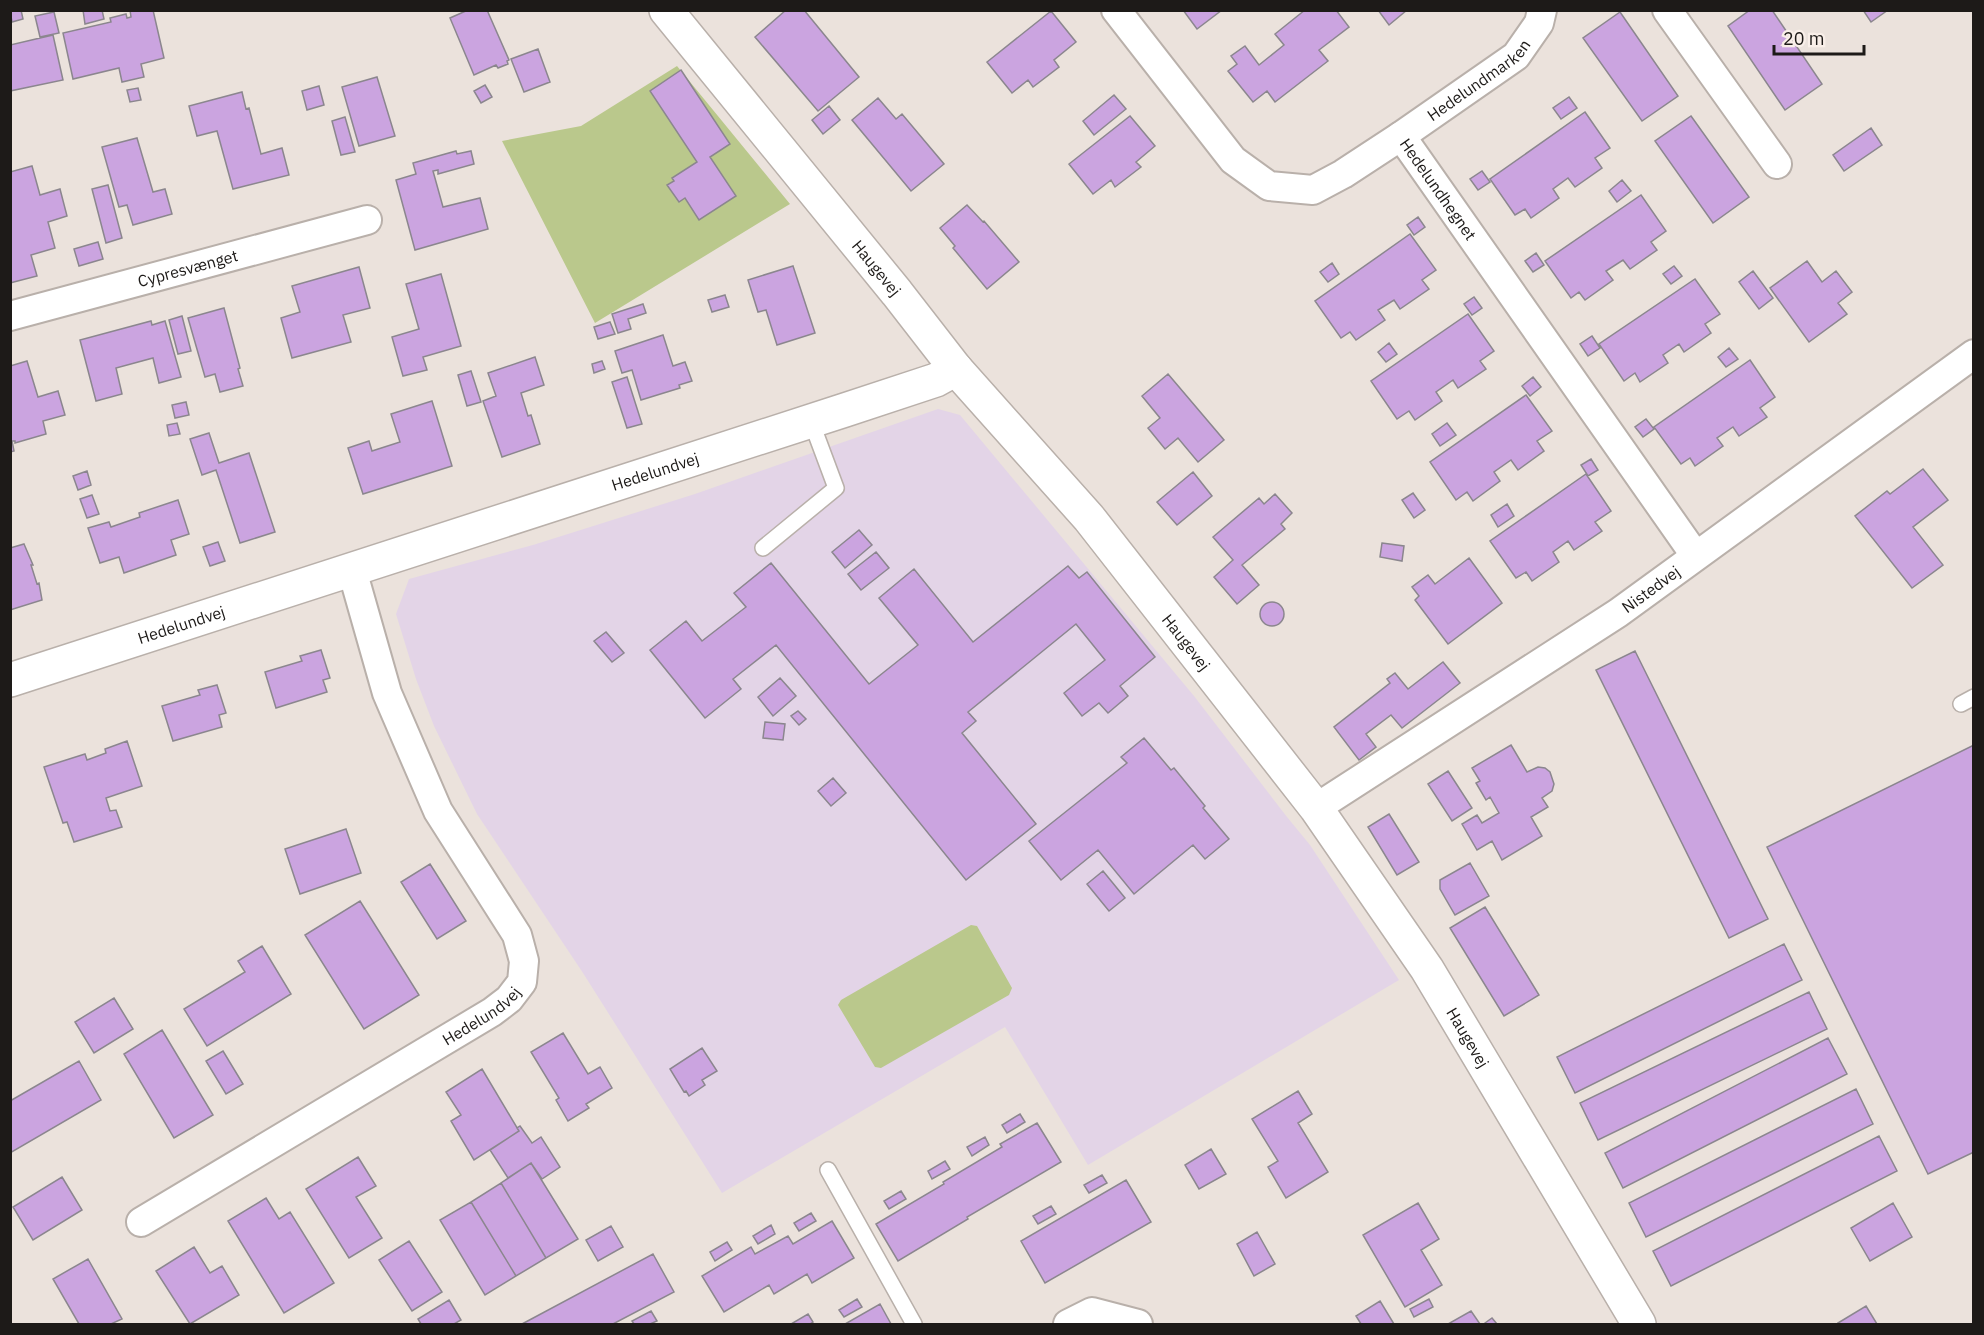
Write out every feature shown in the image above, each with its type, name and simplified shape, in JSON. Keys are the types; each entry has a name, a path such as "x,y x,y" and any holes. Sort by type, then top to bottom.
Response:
{"street":[{"name":"Haugevej","path":"666,10 956,369 1089,518 1316,808 1426,969 1639,1324"},
{"name":"Hedelundhegnet","path":"1116,10 1233,160 1269,186 1313,190 1343,174 1401,136 1695,555"},
{"name":"Hedelundmarken","path":"1401,136 1515,56 1539,23 1542,10"},
{"path":"1667,10 1777,164"},
{"name":"Cypresvænget","path":"10,316 367,220"},
{"name":"Nistedvej","path":"1316,808 1618,613 1974,354"},
{"name":"Hedelundvej","path":"10,681 554,506 936,380 956,369"},
{"name":"Hedelundvej","path":"141,1222 492,1012 509,999 522,982 524,961 517,935 438,811 387,693 352,570"},
{"path":"1068,1324 1092,1312 1138,1324"}],"lane":[{"path":"763,548 836,488 811,421"},
{"path":"828,1170 914,1324"}],"shaded area":[{"path":"938,409 960,415 1194,696 1310,845 1399,980 1088,1165 1005,1027 722,1193 583,973 477,814 434,726 416,679 396,614 409,579 533,545 695,494"}],"green space":[{"path":"677,66 790,204 595,323 502,141 581,126"},
{"path":"971,925 977,926 1012,988 1009,995 881,1068 875,1067 838,1005 841,1000"}],"building":[{"path":"21,10 23,19 12,22 10,11"},
{"path":"83,10 102,10 104,19 85,24"},
{"path":"130,10 153,10 164,58 141,64 144,77 122,82 119,68 73,79 63,33 111,22 110,18 126,14 127,18 131,17"},
{"path":"468,10 487,10 509,60 508,64 498,68 496,65 474,75 450,18"},
{"path":"786,10 804,10 859,77 818,111 755,37"},
{"path":"1183,10 1222,10 1197,29"},
{"path":"1305,10 1336,10 1349,27 1319,50 1328,61 1275,102 1267,91 1253,102 1228,71 1237,64 1231,56 1245,46 1259,65 1284,45 1275,34"},
{"path":"1378,10 1407,10 1389,25"},
{"path":"1750,10 1772,10 1822,84 1785,110 1728,26"},
{"path":"1863,10 1888,10 1871,22"},
{"path":"1051,11 1076,42 1054,60 1059,67 1033,87 1028,80 1012,93 987,62"},
{"path":"54,12 59,33 40,37 35,16"},
{"path":"1620,12 1678,96 1642,121 1583,38"},
{"path":"53,35 63,80 10,91 10,45"},
{"path":"538,49 550,82 524,92 511,59"},
{"path":"681,70 730,144 710,157 736,196 699,220 685,198 679,202 667,185 674,181 672,178 697,162 650,91"},
{"path":"377,77 395,136 359,146 342,87"},
{"path":"485,85 492,97 481,103 474,91"},
{"path":"319,86 324,105 307,110 302,91"},
{"path":"138,88 141,100 130,102 127,90"},
{"path":"242,92 246,109 249,108 261,154 282,148 289,175 233,189 217,131 197,136 189,106"},
{"path":"1114,95 1126,109 1094,135 1083,121"},
{"path":"1569,97 1577,108 1561,119 1553,108"},
{"path":"878,98 896,119 902,114 944,164 911,191 852,120"},
{"path":"829,106 840,120 823,134 812,120"},
{"path":"1585,112 1610,148 1595,158 1602,168 1575,187 1568,178 1553,189 1559,198 1531,218 1525,209 1515,215 1490,179"},
{"path":"1130,116 1155,146 1136,162 1141,167 1115,187 1111,180 1093,194 1069,164"},
{"path":"1691,116 1749,197 1713,223 1655,141"},
{"path":"345,117 355,152 341,155 332,121"},
{"path":"1871,128 1882,145 1844,171 1833,155"},
{"path":"137,138 153,192 165,189 172,214 133,225 127,205 119,207 102,147"},
{"path":"456,151 457,154 471,151 474,164 438,174 438,170 433,171 443,207 480,198 488,229 415,250 396,180 416,174 413,163"},
{"path":"32,166 40,195 60,189 67,216 48,222 55,248 31,255 37,276 10,283 10,172"},
{"path":"1482,171 1490,182 1478,190 1470,179"},
{"path":"1622,180 1631,191 1617,202 1609,191"},
{"path":"108,185 122,238 106,243 92,189"},
{"path":"1641,195 1666,231 1651,242 1657,250 1630,269 1623,260 1606,271 1613,280 1585,300 1579,292 1571,298 1545,261"},
{"path":"967,205 1019,262 987,289 953,248 955,246 940,228"},
{"path":"1418,217 1425,227 1414,235 1407,225"},
{"path":"1410,234 1436,270 1422,280 1429,289 1400,309 1394,300 1378,310 1385,320 1356,340 1350,332 1341,338 1315,301"},
{"path":"98,242 103,259 79,266 74,249"},
{"path":"1536,253 1544,265 1533,272 1525,261"},
{"path":"1807,261 1822,282 1836,271 1852,292 1838,303 1847,314 1809,342 1770,288"},
{"path":"1332,263 1339,274 1328,282 1320,272"},
{"path":"793,266 815,333 777,345 766,310 758,312 748,280"},
{"path":"1674,266 1682,276 1671,284 1663,274"},
{"path":"359,267 370,308 343,315 351,342 292,358 281,318 300,312 292,286"},
{"path":"1753,271 1773,298 1759,309 1739,282"},
{"path":"441,274 461,346 423,357 427,370 403,376 392,337 419,329 406,284"},
{"path":"1695,279 1720,314 1705,324 1711,333 1684,352 1679,344 1663,355 1668,363 1640,382 1635,373 1624,381 1599,344"},
{"path":"725,295 729,307 712,312 708,300"},
{"path":"1474,297 1482,308 1472,315 1464,304"},
{"path":"643,304 646,313 628,319 631,329 618,333 612,314"},
{"path":"224,308 243,386 220,392 215,374 205,377 188,318"},
{"path":"1468,314 1494,351 1480,361 1486,369 1458,388 1453,380 1436,392 1442,401 1415,420 1409,411 1397,419 1371,381"},
{"path":"182,316 191,351 178,354 169,320"},
{"path":"151,321 152,325 165,321 181,377 159,383 153,358 116,368 122,394 96,401 80,340"},
{"path":"610,322 615,334 598,339 594,327"},
{"path":"663,335 673,366 685,362 692,381 679,385 680,388 641,400 632,370 622,373 615,351"},
{"path":"1592,336 1600,348 1588,356 1580,344"},
{"path":"1389,343 1397,354 1386,362 1378,352"},
{"path":"1729,348 1738,359 1726,367 1718,357"},
{"path":"535,357 544,385 521,393 540,444 502,457 483,401 496,396 488,373"},
{"path":"1750,360 1775,397 1760,408 1767,417 1739,436 1733,427 1717,438 1723,446 1695,466 1690,458 1681,464 1654,427"},
{"path":"27,361 38,397 58,391 65,415 43,421 46,434 15,443 12,441 14,451 10,452 10,366"},
{"path":"602,361 605,369 594,373 592,364"},
{"path":"471,371 481,402 467,406 458,375"},
{"path":"1168,374 1224,440 1198,462 1178,438 1165,449 1148,428 1160,418 1142,396"},
{"path":"627,377 642,424 627,428 612,382"},
{"path":"1533,377 1541,387 1530,396 1522,386"},
{"path":"1526,395 1552,431 1537,441 1544,451 1518,470 1511,460 1494,472 1500,481 1473,501 1467,492 1456,500 1430,462"},
{"path":"432,401 452,466 363,494 348,448 369,441 372,451 400,442 391,414"},
{"path":"186,402 189,415 175,418 172,405"},
{"path":"1646,419 1654,429 1643,437 1635,427"},
{"path":"177,423 180,434 169,436 167,425"},
{"path":"1447,423 1456,435 1440,446 1432,434"},
{"path":"209,433 219,463 249,453 275,532 240,543 216,470 202,475 190,439"},
{"path":"1591,459 1598,470 1588,476 1581,465"},
{"path":"1923,469 1948,500 1913,527 1943,565 1912,588 1855,516 1887,491 1890,494"},
{"path":"87,471 91,485 78,490 73,476"},
{"path":"1193,472 1212,496 1177,525 1157,502"},
{"path":"1586,474 1611,511 1595,522 1602,531 1574,550 1568,541 1553,552 1559,562 1532,581 1526,572 1516,578 1490,541"},
{"path":"1413,493 1425,510 1414,518 1402,500"},
{"path":"1275,494 1292,513 1281,524 1285,529 1242,565 1259,585 1237,604 1214,577 1233,560 1213,537 1259,498 1264,504"},
{"path":"92,495 99,514 87,518 80,499"},
{"path":"178,500 189,534 171,540 176,555 124,573 119,557 100,563 88,528 109,522 111,527 140,517 139,513"},
{"path":"1507,504 1514,516 1498,527 1491,515"},
{"path":"859,530 872,545 845,568 832,552"},
{"path":"218,542 225,561 210,566 203,547"},
{"path":"1382,543 1404,546 1402,561 1380,557"},
{"path":"24,544 33,565 31,565 37,584 39,583 42,600 10,610 10,548"},
{"path":"876,552 889,568 861,590 848,574"},
{"path":"1469,558 1502,603 1448,644 1415,600 1419,596 1412,587 1428,575 1435,584"},
{"path":"771,563 869,684 918,645 879,598 914,569 973,642 1068,566 1079,578 1087,572 1155,657 1120,686 1128,696 1108,713 1099,703 1082,716 1064,693 1105,660 1076,624 968,712 976,721 962,733 1036,824 966,880 776,645 733,679 741,689 705,718 650,650 686,621 702,641 746,607 734,593"},
{"path":"1272,602 1281,605 1284,614 1281,623 1272,626 1263,623 1260,614 1263,605"},
{"path":"606,632 624,653 612,662 594,641"},
{"path":"321,650 330,678 323,680 327,692 276,708 265,672 302,661 300,656"},
{"path":"1635,651 1768,919 1729,938 1596,670"},
{"path":"1443,662 1460,683 1402,728 1391,715 1366,734 1376,747 1359,760 1334,727 1390,683 1387,679 1395,673 1408,689"},
{"path":"780,678 796,696 773,716 758,697"},
{"path":"217,685 226,713 219,715 222,727 173,741 162,706 200,695 198,690"},
{"path":"798,711 806,719 799,725 791,716"},
{"path":"765,722 785,724 783,740 763,738"},
{"path":"1144,738 1171,770 1174,768 1229,839 1205,859 1193,845 1134,894 1098,850 1061,880 1029,841 1127,763 1121,757"},
{"path":"127,741 142,786 106,798 110,811 116,810 122,827 74,842 67,822 63,823 44,767 85,754 87,760 106,753 105,749"},
{"path":"1511,745 1527,772 1538,767 1545,768 1550,772 1554,784 1552,791 1542,798 1548,807 1531,817 1542,836 1502,860 1492,841 1477,850 1462,824 1477,815 1482,823 1499,813 1490,797 1486,800 1476,783 1480,781 1472,768"},
{"path":"1974,745 1974,1152 1928,1174 1767,847"},
{"path":"1448,771 1472,808 1452,821 1428,784"},
{"path":"833,778 846,793 831,806 818,791"},
{"path":"1389,814 1419,862 1397,875 1368,827"},
{"path":"346,829 361,873 300,894 285,849"},
{"path":"1470,863 1489,896 1455,915 1440,889 1440,880"},
{"path":"430,864 466,921 437,939 401,882"},
{"path":"1103,871 1125,898 1109,911 1087,884"},
{"path":"360,901 419,995 364,1029 305,935"},
{"path":"1485,907 1539,995 1504,1016 1450,928"},
{"path":"1784,944 1802,980 1575,1093 1557,1057"},
{"path":"262,946 291,994 207,1046 184,1009 245,972 238,961"},
{"path":"1809,992 1827,1029 1598,1140 1580,1103"},
{"path":"114,998 133,1029 94,1053 75,1022"},
{"path":"162,1030 213,1115 174,1138 124,1054"},
{"path":"563,1033 588,1074 600,1067 612,1088 586,1104 589,1108 568,1121 556,1100 559,1098 531,1052"},
{"path":"1828,1038 1847,1074 1623,1188 1605,1153"},
{"path":"702,1048 717,1071 702,1080 705,1085 689,1096 670,1069"},
{"path":"223,1051 243,1084 226,1094 206,1061"},
{"path":"79,1061 101,1100 10,1153 10,1101"},
{"path":"482,1069 519,1131 474,1160 451,1121 461,1115 446,1092"},
{"path":"1856,1089 1873,1124 1646,1237 1629,1203"},
{"path":"1298,1091 1312,1114 1298,1123 1328,1172 1286,1198 1268,1167 1278,1161 1252,1119"},
{"path":"1020,1114 1025,1122 1007,1133 1002,1125"},
{"path":"1037,1123 1061,1162 898,1261 876,1224 944,1184 943,1182 1002,1147 1000,1144"},
{"path":"520,1126 532,1143 541,1137 560,1167 542,1179 531,1163 508,1178 490,1150 519,1131 517,1128"},
{"path":"1879,1136 1897,1171 1671,1286 1653,1251"},
{"path":"985,1137 989,1145 972,1156 967,1147"},
{"path":"1211,1149 1226,1174 1199,1189 1185,1165"},
{"path":"358,1157 376,1186 356,1197 382,1238 349,1258 306,1189"},
{"path":"945,1161 950,1169 932,1179 928,1171"},
{"path":"531,1163 578,1239 546,1258 501,1183"},
{"path":"1102,1175 1107,1183 1089,1193 1084,1185"},
{"path":"62,1177 82,1210 33,1240 13,1207"},
{"path":"1126,1180 1151,1222 1045,1283 1021,1241"},
{"path":"501,1183 546,1258 516,1276 471,1202"},
{"path":"901,1191 906,1199 889,1209 884,1201"},
{"path":"266,1198 279,1219 290,1212 334,1283 284,1313 228,1221"},
{"path":"471,1202 516,1276 485,1295 440,1220"},
{"path":"1418,1203 1439,1239 1421,1250 1442,1285 1405,1307 1363,1235"},
{"path":"1893,1203 1912,1237 1870,1261 1851,1228"},
{"path":"1051,1206 1056,1214 1038,1224 1033,1216"},
{"path":"811,1213 816,1221 799,1231 794,1223"},
{"path":"832,1221 854,1258 812,1283 807,1274 774,1294 769,1285 724,1312 702,1276 751,1247 755,1254 788,1236 793,1244"},
{"path":"771,1225 775,1234 758,1244 753,1236"},
{"path":"611,1226 623,1247 598,1261 586,1240"},
{"path":"1257,1232 1275,1264 1254,1276 1237,1244"},
{"path":"409,1241 442,1292 412,1311 379,1260"},
{"path":"727,1242 732,1250 715,1261 710,1252"},
{"path":"194,1247 210,1273 222,1266 239,1295 190,1324 156,1271"},
{"path":"653,1254 674,1292 613,1324 522,1324"},
{"path":"88,1259 122,1319 111,1324 79,1324 53,1279"},
{"path":"857,1299 862,1307 844,1317 839,1310"},
{"path":"1429,1299 1433,1307 1414,1317 1410,1309"},
{"path":"449,1300 461,1320 454,1324 421,1324 418,1319"},
{"path":"1380,1301 1394,1324 1361,1324 1356,1316"},
{"path":"880,1304 891,1324 845,1324"},
{"path":"1866,1306 1877,1324 1838,1323"},
{"path":"651,1311 657,1321 650,1324 634,1324 632,1321"},
{"path":"1471,1311 1480,1324 1448,1324"},
{"path":"808,1314 813,1322 810,1324 791,1324"},
{"path":"1492,1318 1497,1324 1485,1323"}]}
